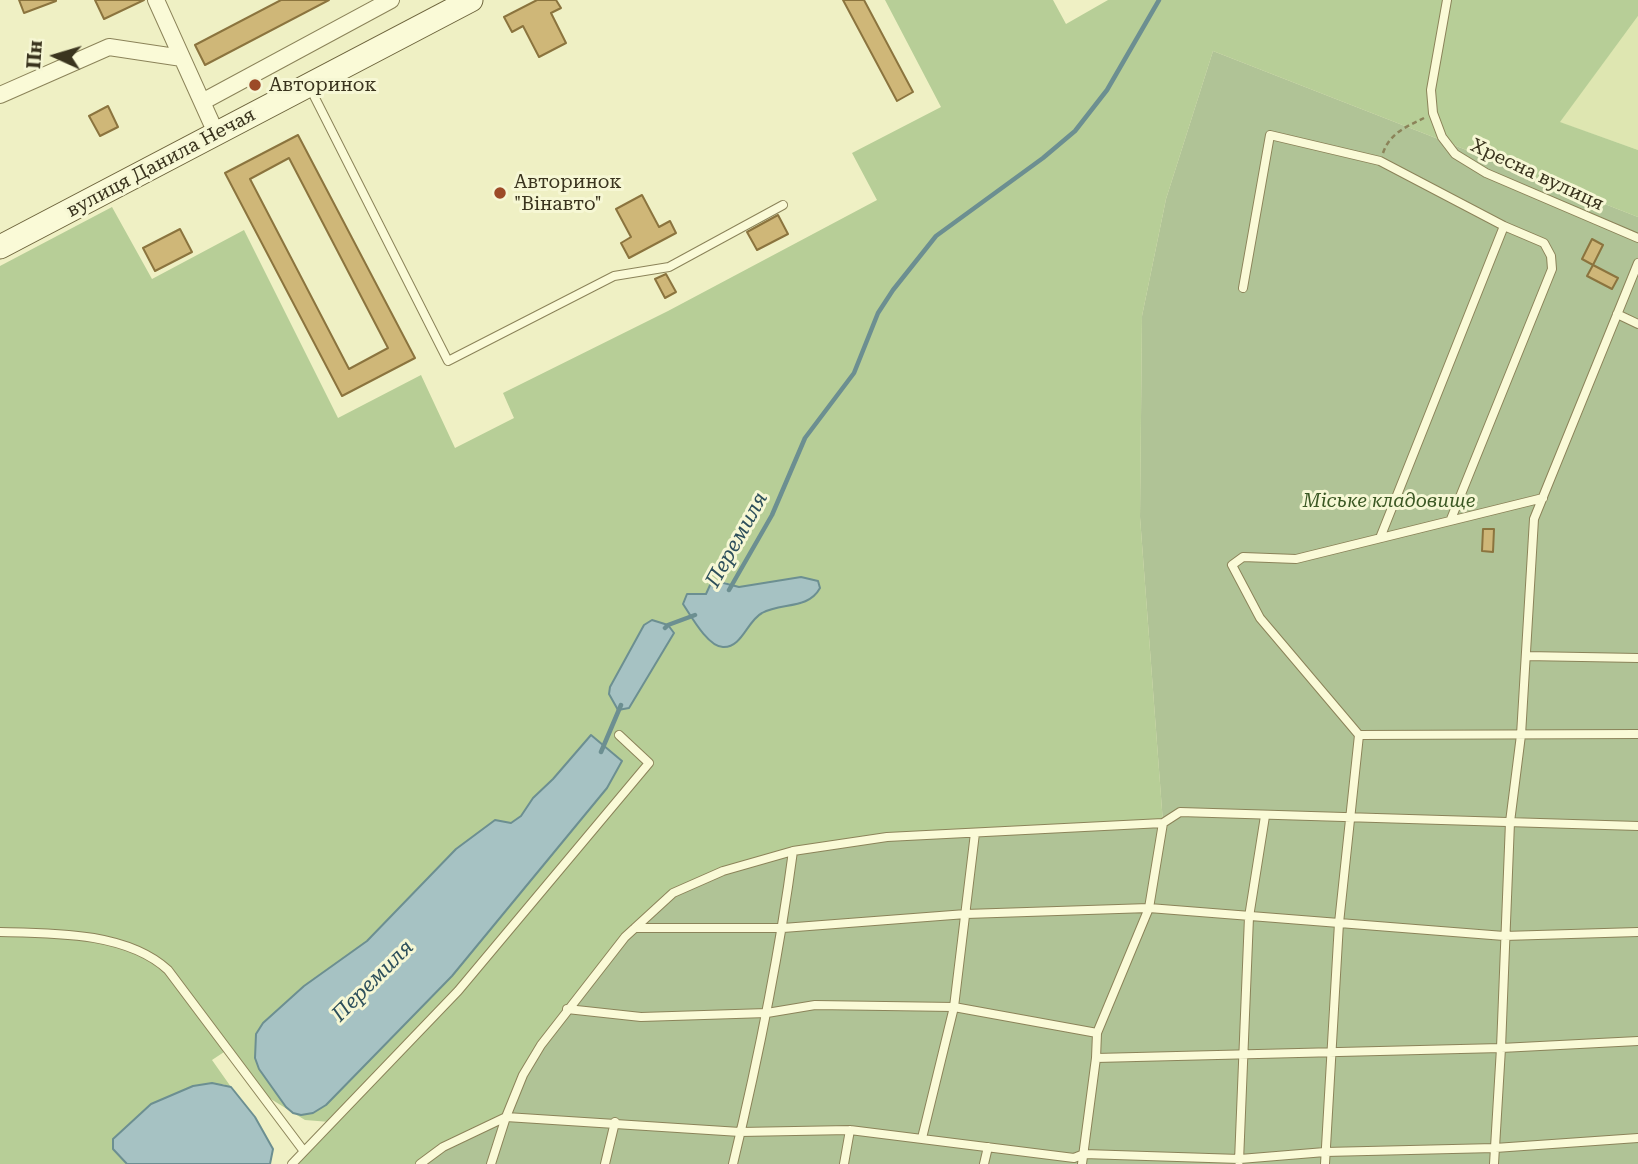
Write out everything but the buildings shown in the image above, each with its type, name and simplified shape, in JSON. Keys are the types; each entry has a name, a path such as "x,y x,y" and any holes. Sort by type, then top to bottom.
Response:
{"main road":[{"name":"вулиця Данила Нечая","path":"0,247 471,0"}],"street":[{"path":"156,0 216,133"},
{"path":"202,102 391,0"},
{"path":"0,95 109,47 182,58"}],"lane":[{"name":"Хресна вулиця","path":"1447,0 1431,90 1433,113 1442,138 1455,154 1486,173 1638,238"},
{"path":"309,85 448,361 614,276 668,267 783,205"},
{"path":"1243,288 1270,135 1380,161 1504,226 1544,243 1552,256 1552,269 1451,519"},
{"path":"1380,538 1504,226"},
{"path":"1494,1164 1510,822 1521,735 1534,519 1638,264"},
{"path":"1617,314 1638,324"},
{"path":"1325,1164 1339,923 1359,735 1260,618 1233,565 1242,558 1296,559 1543,498"},
{"path":"1526,656 1638,658"},
{"path":"1359,735 1638,734"},
{"path":"292,1164 458,991 649,763 619,735"},
{"path":"491,1164 523,1075 567,1009 635,928 673,892 723,871 793,851 887,837 1163,823 1180,812 1638,826"},
{"path":"1239,1161 1249,917 1265,816"},
{"path":"1083,1159 1097,1033 1149,908 1163,823"},
{"path":"922,1138 954,1007 975,833"},
{"path":"733,1164 767,1013 783,928 793,851"},
{"path":"635,928 783,928 966,914 1149,908 1504,936 1638,932"},
{"path":"0,932 101,940 133,948 155,958 168,970 303,1150"},
{"path":"567,1009 622,1016 767,1013 815,1005 954,1007 1097,1033"},
{"path":"1096,1058 1501,1048 1638,1041"},
{"path":"420,1164 443,1147 506,1117 740,1132 849,1130 1083,1159 1239,1161 1325,1152 1495,1148 1638,1138"},
{"path":"604,1164 615,1122"},
{"path":"844,1164 849,1130"},
{"path":"984,1164 988,1147"}],"path":[{"path":"1380,161 1386,142 1397,131 1433,113"}],"green space":[{"path":"885,0 1053,0 1066,24 1108,0 1638,0 1638,16 1560,122 1638,150 1638,217 1213,51 1166,199 1142,316 1140,517 1163,823 506,1117 420,1164 292,1164 330,1122 305,1120 261,1093 227,1050 212,1060 231,1087 223,1084 113,1149 127,1164 0,1164 0,266 112,207 152,279 244,230 338,418 421,375 455,448 514,418 503,393 668,311 877,200 852,153 941,107","holes":["801,577 804,603 780,606 762,613 751,622 737,641 721,647 706,636 683,604 692,593 707,594 722,581 739,587"]},
{"path":"1638,16 1638,150 1559,122"},
{"name":"Міське кладовище","path":"1213,51 1638,217 1638,1164 420,1164 506,1117 523,1075 625,937 673,893 723,871 793,851 887,837 1163,823 1140,517 1142,316 1166,199"}],"water":[{"path":"801,577 818,581 820,588 815,595 801,603 762,613 740,639 730,646 717,646 712,642 700,630 683,604 687,594 706,594 711,583 716,581 739,587"},
{"path":"652,620 668,625 674,633 629,708 618,710 609,694 610,687 644,625"},
{"path":"591,735 622,761 607,788 452,976 326,1105 313,1113 293,1113 259,1069 255,1058 256,1034 263,1023 304,986 367,941 456,849 495,820 511,823 521,816 533,798"},
{"path":"212,1083 231,1087 255,1117 273,1149 270,1164 127,1164 113,1149 113,1139 151,1104 193,1086"}],"waterway":[{"name":"Перемиля","path":"729,590 772,515 805,438 854,373 878,313 893,290 936,236 1043,158 1075,131 1107,90 1159,0"},
{"name":"Перемиля","path":"665,628 695,615"},
{"name":"Перемиля","path":"601,752 621,705"}],"place":[{"name":"Авторинок","path":"255,85"},
{"name":"Авторинок \"Вінавто\"","path":"500,193"}]}
